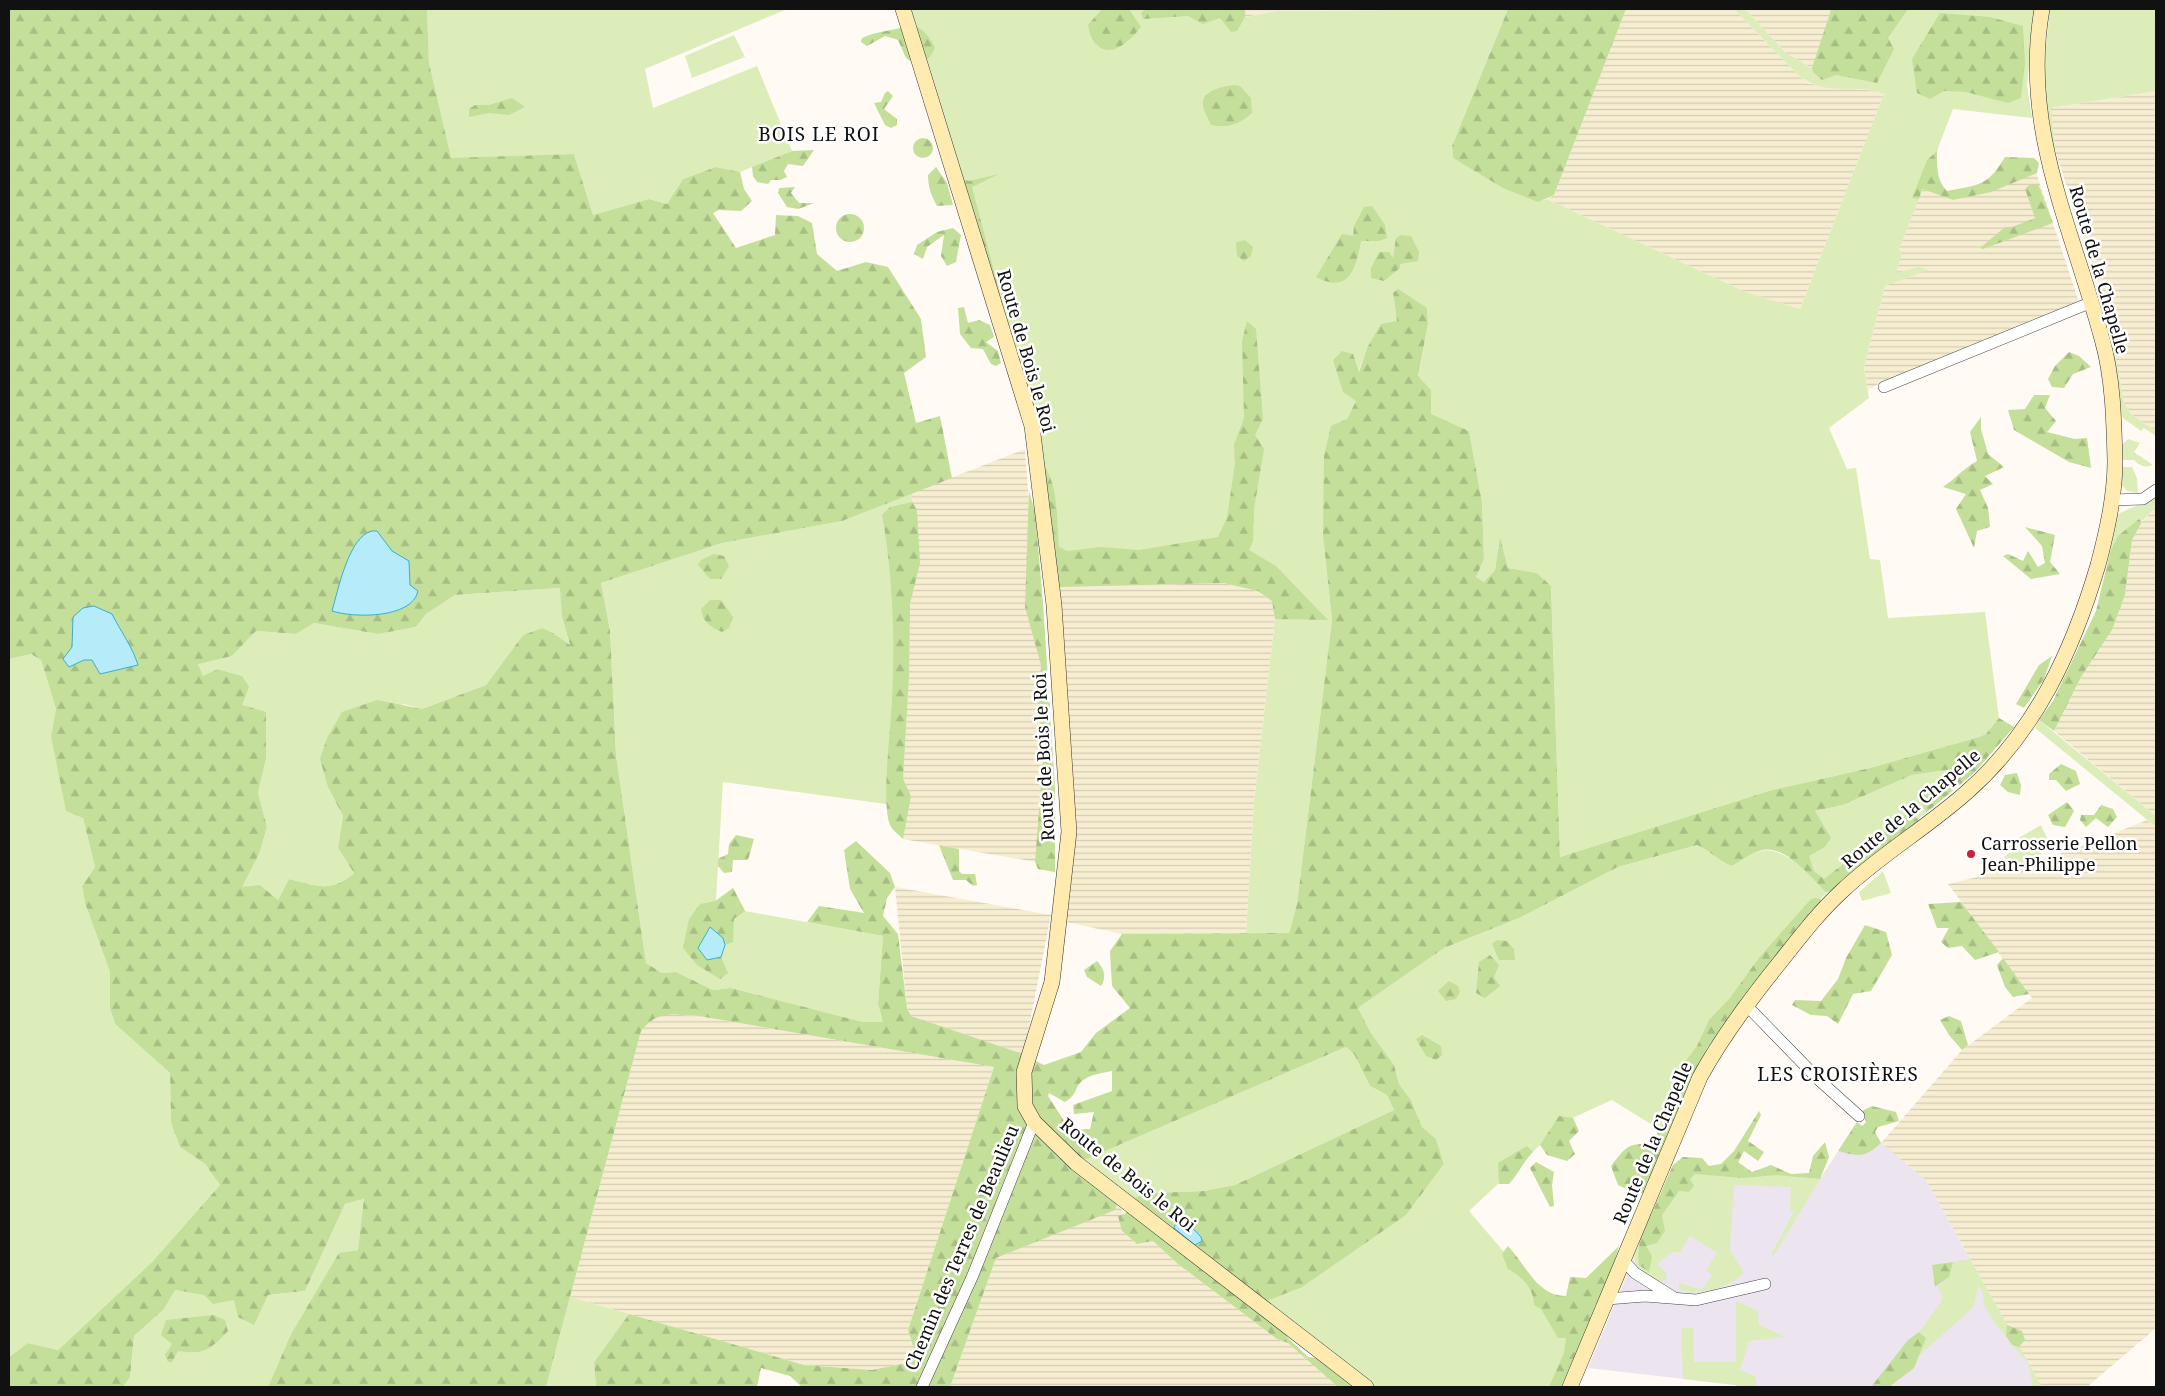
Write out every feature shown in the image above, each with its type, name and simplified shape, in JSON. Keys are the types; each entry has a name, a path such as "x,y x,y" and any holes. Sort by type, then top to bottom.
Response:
{"main road":[{"name":"Route de Bois le Roi","path":"903,9 1032,426 1054,605 1069,832 1052,982 1024,1072 1025,1106 1034,1122 1076,1163 1366,1387"},
{"name":"Route de la Chapelle","path":"1570,1387 1700,1077 1721,1039 1746,1004 1815,919 1842,891 1869,867 1969,790 1997,762 2022,730 2069,652 2088,599 2113,500 2115,465 2110,386 2104,342 2047,159 2039,115 2036,68 2042,9"}],"street":[{"path":"1884,387 2092,302"},
{"path":"2113,500 2143,499 2156,490"},
{"path":"1746,1004 1819,1080 1859,1116"},
{"name":"Chemin des Terres de Beaulieu","path":"922,1387 973,1275 1034,1122"},
{"path":"1623,1260 1635,1274 1674,1297"},
{"path":"1607,1299 1623,1297 1674,1297 1696,1300 1765,1284"}],"shaded area":[{"path":"1245,9 1386,9 1276,11 1245,17"},
{"path":"1626,9 1734,9 1800,77 1810,84 1875,91 1884,94 1800,309 1743,291 1547,199 1554,195"},
{"path":"1745,9 1832,9 1812,68 1786,53"},
{"path":"2156,91 2156,431 2131,414 2124,402 2104,300 2055,150 2050,114 2051,108"},
{"path":"2034,166 2079,302 1885,380 1868,390 1864,367 1885,286 1922,189 1953,200"},
{"path":"1025,449 1048,754 1047,864 903,839 901,806 909,676 912,493"},
{"path":"2156,507 2156,816 2054,731 2081,677 2112,630 2125,595 2132,540 2142,522"},
{"path":"1224,583 1258,591 1272,601 1275,619 1254,802 1246,933 1122,934 1061,921 1074,810 1072,754 1061,646 1060,587"},
{"path":"2147,820 2156,827 2156,1328 2087,1387 2042,1387 1926,1180 1881,1143 1962,1050 2032,998 1948,884 2010,869 2075,849"},
{"path":"895,887 1051,915 1023,1057 1016,1052 911,1016 907,1008"},
{"path":"663,1014 699,1016 994,1067 908,1330 915,1352 906,1363 872,1370 804,1365 570,1297 641,1031 648,1022"},
{"path":"1857,1122 1926,1180 2042,1387 1738,1387 1736,1385 1588,1368 1673,1165 1820,1179"},
{"path":"1117,1204 1125,1214 1122,1231 1137,1244 1153,1241 1178,1264 1277,1339 1288,1343 1338,1387 950,1387 996,1258 1114,1210"}],"green space":[{"path":"9,9 427,9 429,63 451,158 574,154 593,215 649,199 667,204 683,179 716,167 740,172 744,189 752,201 741,211 719,210 713,213 736,248 775,235 776,215 798,216 812,223 817,254 837,271 866,262 888,267 921,319 926,357 904,373 916,423 940,416 952,478 842,521 722,543 601,583 610,630 616,755 646,963 662,973 676,972 713,990 731,988 863,1022 883,1022 878,1004 883,936 807,922 819,906 864,913 850,889 844,850 856,841 890,873 895,887 887,898 883,916 898,934 907,1008 911,1016 1017,1052 1044,1065 1081,1052 1096,1033 1130,1008 1112,986 1110,951 1122,934 1289,933 1297,904 1332,620 1323,536 1324,456 1331,426 1347,419 1356,401 1343,392 1333,360 1342,351 1353,354 1359,372 1367,348 1381,324 1397,321 1393,293 1398,289 1427,308 1428,324 1418,376 1431,390 1431,414 1469,431 1482,502 1484,559 1476,577 1484,582 1495,570 1500,537 1508,568 1537,573 1551,586 1560,857 1772,790 1870,768 1979,737 1986,734 1999,718 2014,727 1974,773 1926,813 1920,798 1953,769 1912,775 1843,805 1815,811 1831,838 1825,847 1809,856 1814,871 1824,879 1908,813 1918,819 1917,826 1835,891 1826,892 1796,863 1778,852 1759,851 1732,866 1697,845 1618,867 1519,918 1444,948 1358,1008 1371,1033 1394,1065 1399,1084 1411,1100 1422,1127 1436,1139 1444,1164 1406,1215 1302,1287 1264,1302 1288,1338 1308,1357 1318,1358 1355,1387 1338,1387 1288,1343 1277,1339 1178,1264 1153,1241 1137,1244 1122,1231 1118,1216 1125,1214 1133,1200 1139,1196 1153,1193 1204,1191 1235,1185 1394,1110 1387,1095 1370,1086 1354,1054 1346,1047 1077,1163 1117,1204 1115,1210 996,1258 950,1387 802,1387 790,1376 761,1368 757,1387 596,1387 594,1362 629,1314 804,1365 872,1370 906,1363 915,1352 908,1330 994,1067 699,1016 667,1015 654,1019 641,1031 546,1387 268,1387 291,1334 339,1253 358,1250 364,1199 345,1204 305,1291 268,1295 254,1325 238,1317 234,1300 213,1304 204,1295 175,1290 164,1309 134,1336 130,1377 123,1387 9,1387 9,1357 28,1343 58,1350 152,1262 220,1185 205,1164 180,1147 171,1123 170,1073 115,1024 110,1008 110,972 85,903 82,886 95,867 83,818 66,811 51,736 56,709 41,660 31,654 9,659","holes":["560,588 562,617 570,645 542,628 523,635 486,685 422,709 377,700 342,712 327,738 320,759 328,787 343,816 338,848 354,873 331,886 289,879 278,900 260,885 242,887 259,854 267,827 258,793 266,759 266,712 242,705 249,687 242,676 218,669 203,676 198,664 232,656 256,631 296,634 314,623 378,634 416,627 426,614 455,595","1112,1071 1112,1091 1073,1105 1074,1114 1094,1112 1090,1129 1070,1130 1048,1096 1049,1093 1065,1102 1085,1079"]},
{"path":"427,9 787,9 645,69 653,108 757,66 792,151 740,172 716,167 683,179 667,204 649,199 593,215 574,154 450,159 429,63"},
{"path":"905,9 1245,9 1246,17 1276,11 1508,9 1452,146 1453,158 1538,201 1547,199 1743,291 1800,309 1884,94 1862,89 1822,87 1800,77 1734,9 1745,9 1786,53 1812,68 1832,9 2035,9 2027,85 2032,118 1953,109 1899,250 1902,253 1896,273 1919,267 1928,270 1885,286 1864,367 1869,398 1829,428 1847,469 1856,468 1870,559 1880,560 1888,618 1985,612 1999,718 1986,734 1979,737 1870,768 1772,790 1560,857 1551,586 1537,573 1508,568 1500,538 1495,570 1484,582 1476,577 1484,559 1482,502 1469,431 1431,415 1431,390 1418,377 1428,324 1427,308 1393,293 1397,321 1367,348 1358,373 1356,401 1347,419 1323,536 1332,620 1297,904 1289,933 1246,933 1254,802 1275,619 1272,601 1258,591 1224,583 1060,587 1061,646 1046,502 913,25"},
{"path":"1102,9 1129,9 1141,27 1125,43 1112,50 1105,50 1099,47 1093,40 1088,25"},
{"path":"1145,9 1245,9 1245,17 1237,31 1231,32 1220,18 1203,24 1188,16 1143,19 1141,13"},
{"path":"1508,9 1626,9 1554,195 1538,202 1503,188 1453,158 1452,146"},
{"path":"1908,9 1888,38 1894,49 1877,83 1836,75 1822,80 1813,72 1812,68 1831,10"},
{"path":"2050,9 2156,9 2156,91 2051,108 2055,150 2045,113 2043,74"},
{"path":"1940,13 1990,17 2023,26 2025,63 2021,98 2008,103 1966,92 1944,91 1930,99 1917,93 1912,59"},
{"path":"913,24 926,34 935,48 929,58 917,65 906,58 898,40 885,36 867,46 861,42 862,38 868,35"},
{"path":"734,35 745,57 692,78 685,56"},
{"path":"1235,85 1240,86 1251,98 1252,113 1233,125 1211,125 1203,107 1203,100 1214,90"},
{"path":"888,91 893,96 884,109 897,119 897,125 891,128 885,125 874,103 881,102"},
{"path":"512,98 525,107 509,115 489,113 469,117 469,109 475,105 489,105"},
{"path":"923,138 930,141 933,148 930,155 923,158 916,155 913,148 916,141"},
{"path":"814,150 803,166 788,164 784,171 787,177 780,180 771,180 768,184 757,182 753,176 752,167 792,151"},
{"path":"1937,151 1939,177 1947,191 1982,183 1993,174 2005,157 2034,158 2039,163 2037,173 1991,192 1953,200 1922,189 1919,199 1912,198 1927,160"},
{"path":"936,167 947,183 953,205 937,206 933,198 929,187 928,175"},
{"path":"999,174 972,187 1006,317 1000,315 958,178 969,181"},
{"path":"2038,184 2053,223 1983,249 1980,248 2005,227 2012,227 2035,218 2025,189 2029,185"},
{"path":"795,187 791,193 799,203 814,203 798,209 787,207 778,193 779,188"},
{"path":"1372,206 1385,225 1387,238 1379,241 1361,241 1354,269 1344,280 1337,283 1327,282 1316,277 1342,234 1353,236 1354,226 1364,207"},
{"path":"850,214 860,218 864,228 860,238 850,242 840,238 836,228 840,218"},
{"path":"953,228 961,235 956,262 947,266 941,256 944,235 927,247 923,259 914,254 917,245 937,232"},
{"path":"1401,235 1411,236 1419,252 1418,261 1400,264 1400,268 1384,281 1371,278 1371,268 1379,252 1389,252 1393,258 1396,238"},
{"path":"1245,240 1253,247 1251,256 1244,261 1237,256 1236,242"},
{"path":"964,307 968,323 979,320 990,325 994,337 986,342 998,351 1001,363 996,366 991,364 983,349 971,348 960,334 958,308"},
{"path":"1247,321 1256,329 1263,419 1255,435 1264,449 1254,509 1253,541 1249,550 1276,566 1328,620 1275,619 1272,601 1258,591 1224,583 1060,587 1055,583 1051,549 1051,514 1037,457 1050,476 1056,499 1059,547 1067,551 1101,547 1139,550 1218,537 1227,518 1235,463 1234,445 1244,418 1242,341"},
{"path":"2111,337 2124,402 2131,414 2156,431 2156,436 2144,428 2141,431 2124,419 2120,413"},
{"path":"2069,352 2079,356 2091,367 2073,374 2064,388 2052,387 2048,379 2055,366"},
{"path":"2034,395 2050,395 2045,408 2056,421 2047,432 2075,439 2087,438 2091,468 2069,462 2014,430 2008,410 2025,409"},
{"path":"1981,417 1981,429 1988,454 2004,467 1985,476 1993,484 1980,490 1988,508 1990,527 1977,531 1974,548 1956,509 1966,494 1943,487 1977,461 1970,432"},
{"path":"2128,439 2140,443 2134,452 2153,465 2145,466 2134,460 2121,460 2121,446"},
{"path":"2120,467 2132,467 2137,478 2138,493 2127,491 2120,483"},
{"path":"1029,491 1035,512 1043,603 1055,788 1055,872 1038,869 1035,862 1043,759 1039,704 1041,665 1025,607"},
{"path":"912,493 909,676 901,806 723,782 716,900 733,888 745,911 883,936 878,1004 883,1022 863,1022 731,988 713,990 676,972 662,973 646,963 616,755 610,630 601,583 722,543 842,521"},
{"path":"2156,497 2156,507 2142,521 2139,519 2110,553 2104,574 2117,516"},
{"path":"912,502 917,510 920,563 910,604 909,676 903,779 911,796 903,839 890,825 886,800 892,700 893,631 889,560 882,515 890,507"},
{"path":"2139,519 2142,522 2132,540 2125,595 2112,630 2081,677 2054,731 2039,720 2053,701 2096,611 2110,553 2118,536"},
{"path":"2025,527 2055,535 2050,562 2060,574 2031,579 2003,556 2008,554 2023,561 2028,551 2038,567 2045,563 2042,546"},
{"path":"714,554 724,556 729,566 721,579 710,579 698,565 701,560"},
{"path":"561,588 562,617 570,646 553,633 542,628 523,635 486,685 422,709 403,704 328,787 343,816 338,848 354,873 331,886 289,879 278,900 241,887 259,854 267,827 258,794 266,759 241,705 242,676 218,669 203,677 198,663 232,656 256,631 296,634 314,623 378,634 416,627 426,614 455,595"},
{"path":"710,600 721,600 733,617 729,628 722,632 708,624 703,617 701,609"},
{"path":"31,654 41,660 56,709 51,736 83,818 95,867 82,886 85,903 110,972 110,1008 115,1024 170,1073 171,1123 180,1147 205,1164 220,1185 152,1262 58,1350 28,1343 9,1357 9,659"},
{"path":"2052,656 2044,679 2024,708 2016,704 2039,665"},
{"path":"2039,720 2156,816 2156,827 2035,728"},
{"path":"2061,764 2076,771 2080,784 2066,791 2056,780 2049,780 2049,774"},
{"path":"1954,769 1921,797 1926,813 1841,879 1803,916 1707,1048 1670,1136 1612,1100 1566,1121 1469,1211 1581,1342 1562,1387 1369,1387 1264,1301 1406,1215 1444,1164 1436,1139 1422,1127 1411,1100 1399,1084 1394,1065 1371,1033 1358,1008 1444,948 1519,918 1618,867 1697,845 1732,866 1757,852 1764,851 1777,852 1797,862 1825,847 1815,811 1843,805 1912,775"},
{"path":"2017,773 2021,785 2020,795 2008,792 2000,785 2005,775"},
{"path":"2067,802 2074,811 2065,827 2053,825 2048,815"},
{"path":"2101,805 2113,809 2117,817 2108,827 2096,818 2086,827 2080,820 2081,815 2094,815"},
{"path":"2041,825 2047,838 2039,860 2013,868 2004,857 2011,851 2008,844"},
{"path":"736,835 754,839 748,860 733,860 732,872 724,873 718,866 718,859 728,854 729,844"},
{"path":"939,845 959,849 959,871 962,874 975,874 977,885 973,886 966,880 953,880"},
{"path":"1883,871 1891,893 1862,901 1859,892"},
{"path":"733,888 745,911 734,919 733,942 725,945 723,938 706,956 708,960 721,957 728,973 720,979 697,965 683,948 689,919 700,904 716,901"},
{"path":"1811,899 1821,899 1820,904 1707,1048 1646,1192 1637,1194 1618,1185 1611,1166 1625,1150 1633,1145 1655,1145 1658,1130 1673,1112 1674,1077 1697,1046 1709,1020 1730,998 1758,959"},
{"path":"1961,902 1999,952 1975,960 1962,946 1948,948 1941,942 1949,928 1937,928 1928,904"},
{"path":"1865,925 1886,932 1892,955 1871,991 1853,994 1838,1024 1827,1016 1811,1015 1792,1005 1795,1000 1821,1001 1838,979 1846,958"},
{"path":"1497,940 1507,941 1514,949 1515,960 1499,960 1492,944"},
{"path":"1490,955 1499,965 1494,977 1500,986 1485,998 1476,993 1479,962"},
{"path":"2003,958 2029,994 2013,997 2005,987 1997,965"},
{"path":"1097,961 1104,973 1101,986 1087,977 1084,970"},
{"path":"1449,981 1458,986 1460,992 1456,999 1446,1001 1438,991"},
{"path":"1949,1016 1961,1021 1968,1045 1962,1050 1949,1035 1940,1020"},
{"path":"1422,1035 1441,1046 1442,1055 1436,1060 1426,1056 1416,1039"},
{"path":"1346,1047 1354,1054 1370,1086 1387,1095 1394,1110 1235,1185 1204,1191 1153,1193 1133,1200 1083,1160"},
{"path":"1872,1106 1896,1112 1899,1121 1878,1127 1875,1132 1881,1143 1871,1151 1857,1155 1838,1151 1857,1122 1862,1126 1866,1122 1862,1111"},
{"path":"1759,1111 1761,1115 1748,1141 1764,1152 1758,1161 1744,1151 1738,1162 1752,1172 1771,1165 1791,1174 1809,1173 1813,1156 1825,1142 1829,1157 1820,1179 1776,1175 1743,1178 1695,1174 1690,1179 1694,1186 1689,1192 1679,1191 1662,1215 1665,1231 1657,1243 1646,1246 1652,1256 1649,1272 1639,1265 1641,1228 1652,1213 1673,1165 1683,1157 1702,1158 1709,1166 1721,1164 1734,1151"},
{"path":"1559,1116 1573,1118 1579,1131 1569,1141 1575,1154 1567,1161 1547,1155 1540,1145"},
{"path":"1527,1146 1533,1152 1516,1176 1509,1184 1499,1184 1498,1163"},
{"path":"1536,1162 1554,1172 1552,1185 1554,1206 1550,1207 1530,1168"},
{"path":"1673,1165 1820,1179 1773,1257 1772,1253 1793,1213 1790,1209 1791,1187 1734,1185 1730,1250 1744,1273 1730,1283 1696,1292 1679,1289 1679,1283 1702,1290 1712,1275 1706,1270 1717,1253 1690,1236 1679,1253 1672,1252 1657,1264 1666,1273 1667,1280 1660,1282 1640,1270 1634,1256"},
{"path":"365,1199 358,1250 339,1254 291,1334 268,1387 123,1387 130,1377 134,1336 164,1309 175,1290 235,1299 305,1291 345,1204"},
{"path":"1508,1246 1540,1285 1556,1295 1566,1296 1570,1277 1586,1278 1619,1246 1605,1295 1595,1306 1590,1326 1562,1387 1549,1387 1564,1353 1566,1338 1558,1338 1541,1309 1534,1305 1529,1288 1518,1275 1508,1269 1502,1254"},
{"path":"1970,1259 2042,1387 2033,1387 2028,1363 1997,1326 1985,1307 1982,1291 1978,1286 1974,1305 1968,1312 1884,1387 1880,1387 1943,1299 1938,1287 1949,1277 1953,1262"},
{"path":"1953,1262 1949,1277 1935,1287 1932,1265"},
{"path":"570,1297 629,1314 594,1362 596,1387 546,1387"},
{"path":"1736,1301 1758,1311 1759,1325 1785,1337 1749,1341 1740,1370 1755,1376 1757,1387 1738,1387 1736,1385 1683,1379 1681,1328 1693,1328 1694,1362 1736,1362"},
{"path":"213,1315 225,1320 228,1331 206,1350 194,1352 178,1351 172,1362 168,1362 165,1355 172,1344 161,1335 166,1320"},
{"path":"2007,1325 2022,1331 2025,1340 2019,1347 2012,1345 2006,1336"},
{"path":"1919,1332 1926,1338 1914,1368 1889,1387 1871,1387 1908,1340"}],"water":[{"path":"377,531 392,551 409,561 410,585 418,591 413,600 405,607 394,611 381,614 353,615 332,611 341,578 351,553 364,535"},
{"path":"94,606 112,614 130,645 138,665 100,674 92,660 84,660 69,667 63,659 72,647 73,617 83,608"},
{"path":"710,927 723,938 725,945 721,957 707,960 698,948"},
{"path":"1185,1220 1201,1237 1202,1241 1195,1245 1174,1228 1175,1225"}],"place":[{"name":"Carrosserie Pellon Jean-Philippe","path":"1971,854"}],"district":[{"name":"BOIS LE ROI","path":"819,134"},
{"name":"LES CROISIÈRES","path":"1838,1074"}]}
